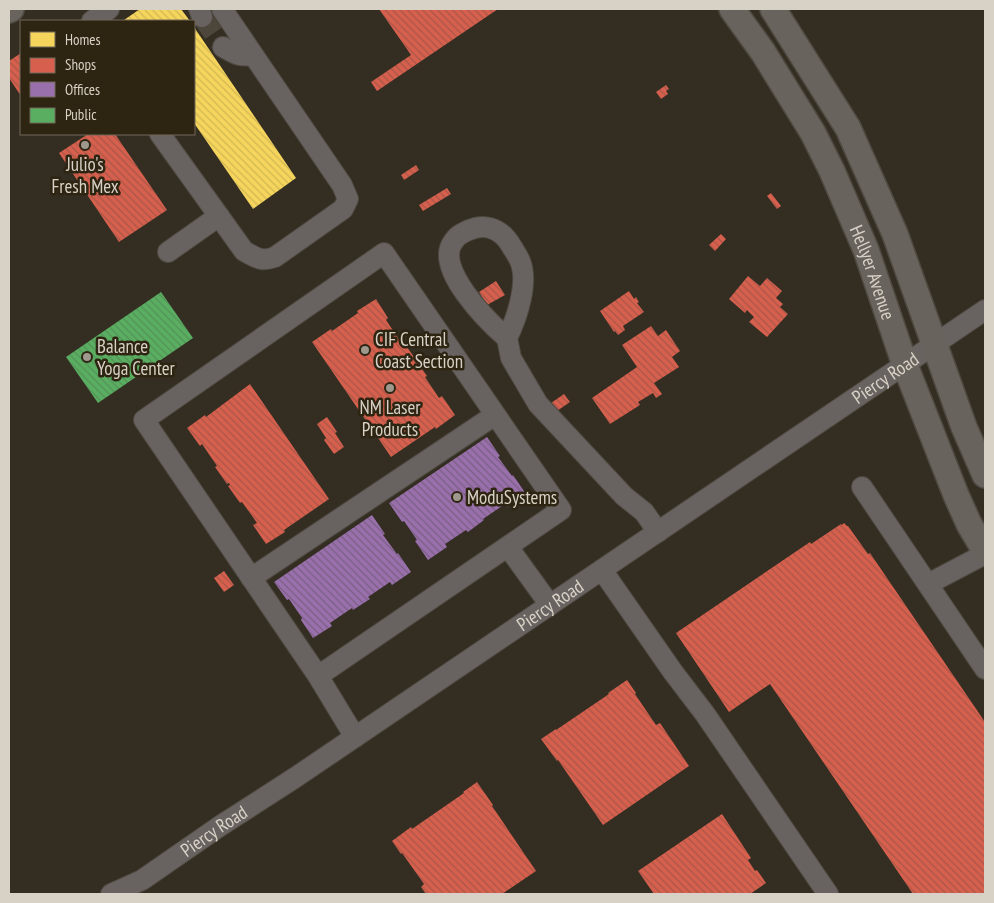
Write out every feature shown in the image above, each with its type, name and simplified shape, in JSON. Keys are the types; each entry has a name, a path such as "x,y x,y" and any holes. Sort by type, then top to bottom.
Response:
{"main road":[{"name":"Hellyer Avenue","path":"732,9 763,52 803,116 832,171 866,250 905,365 956,495 985,553"},
{"name":"Hellyer Avenue","path":"773,9 848,128 895,234 964,427 985,475"}],"street":[{"path":"93,20 109,9"},
{"path":"161,135 244,251 256,257 266,260 275,257 343,209 348,199 342,185 222,9"},
{"path":"223,47 233,53 244,56 253,55"},
{"path":"168,252 219,216"},
{"path":"507,338 494,328 476,307 455,276 448,258 451,246 458,235 471,229 489,228 506,236 520,262 523,281 519,305 507,338 511,358 538,404 624,496 644,512 658,532"},
{"path":"318,676 561,510 384,253 144,420 318,676 355,737"},
{"name":"Piercy Road","path":"111,894 142,880 985,310"},
{"path":"251,578 495,415"},
{"path":"862,487 985,669"},
{"path":"508,547 550,605"},
{"path":"928,584 985,553"},
{"path":"602,570 673,672 705,714 828,894"}],"building: Homes":[{"path":"140,9 181,9 189,20 124,20"},
{"path":"195,28 296,178 253,209 195,124"}],"building: Shops":[{"path":"379,9 498,9 377,91 371,82 411,55"},
{"path":"20,54 20,94 9,78 9,61"},
{"path":"666,85 669,89 666,91 668,94 661,99 656,92"},
{"path":"86,135 116,135 167,210 119,242 59,153"},
{"path":"416,165 419,170 404,180 401,175"},
{"path":"447,188 451,194 423,211 419,205"},
{"path":"771,193 781,206 777,209 767,196"},
{"path":"721,234 726,239 715,251 709,245"},
{"path":"748,276 760,286 767,278 782,291 776,298 783,304 780,307 788,314 767,337 749,322 754,317 747,310 745,313 729,299"},
{"path":"496,281 505,295 487,305 479,292"},
{"path":"629,291 634,299 636,297 639,302 637,303 644,312 623,326 625,330 618,335 600,311"},
{"path":"376,299 388,318 386,320 400,341 402,340 414,357 412,358 415,359 427,376 425,377 439,398 442,396 455,415 391,457 312,342 331,329 332,331"},
{"path":"651,326 658,336 666,330 680,351 672,357 679,367 654,383 662,394 656,398 653,393 638,402 640,405 610,424 592,398 637,367 622,345"},
{"path":"250,384 329,499 266,544 253,525 257,523 228,486 230,485 229,483 227,484 215,467 217,466 202,444 200,446 187,428 205,415 206,417"},
{"path":"564,394 570,402 557,411 551,403"},
{"path":"327,417 344,447 334,454 324,440 326,438 317,424"},
{"path":"844,523 868,554 870,553 985,722 985,894 913,894 770,684 729,712 676,633 810,542 811,544"},
{"path":"224,571 234,585 224,592 214,578"},
{"path":"627,680 656,725 660,723 689,766 603,825 558,760 541,739"},
{"path":"477,782 536,871 502,894 426,894 421,887 424,884 392,841 464,793"},
{"path":"722,814 751,858 748,860 755,871 757,870 766,883 750,894 654,894 638,871"}],"building: Offices":[{"path":"487,437 500,456 498,457 526,494 507,507 505,504 468,532 466,530 445,544 447,547 428,560 404,521 402,522 389,503"},
{"path":"372,515 385,534 383,535 411,572 392,585 390,582 368,597 370,599 353,610 352,608 330,623 332,626 313,638 289,599 287,600 274,582"}],"building: Public":[{"path":"161,292 193,338 98,403 66,357"}],"tunnel":[{"path":"202,17 223,47"}],"place":[{"name":"Julio's Fresh Mex","path":"85,145"},
{"name":"CIF Central Coast Section","path":"365,350"},
{"name":"Balance Yoga Center","path":"87,357"},
{"name":"NM Laser Products","path":"390,388"},
{"name":"ModuSystems","path":"457,497"}]}
